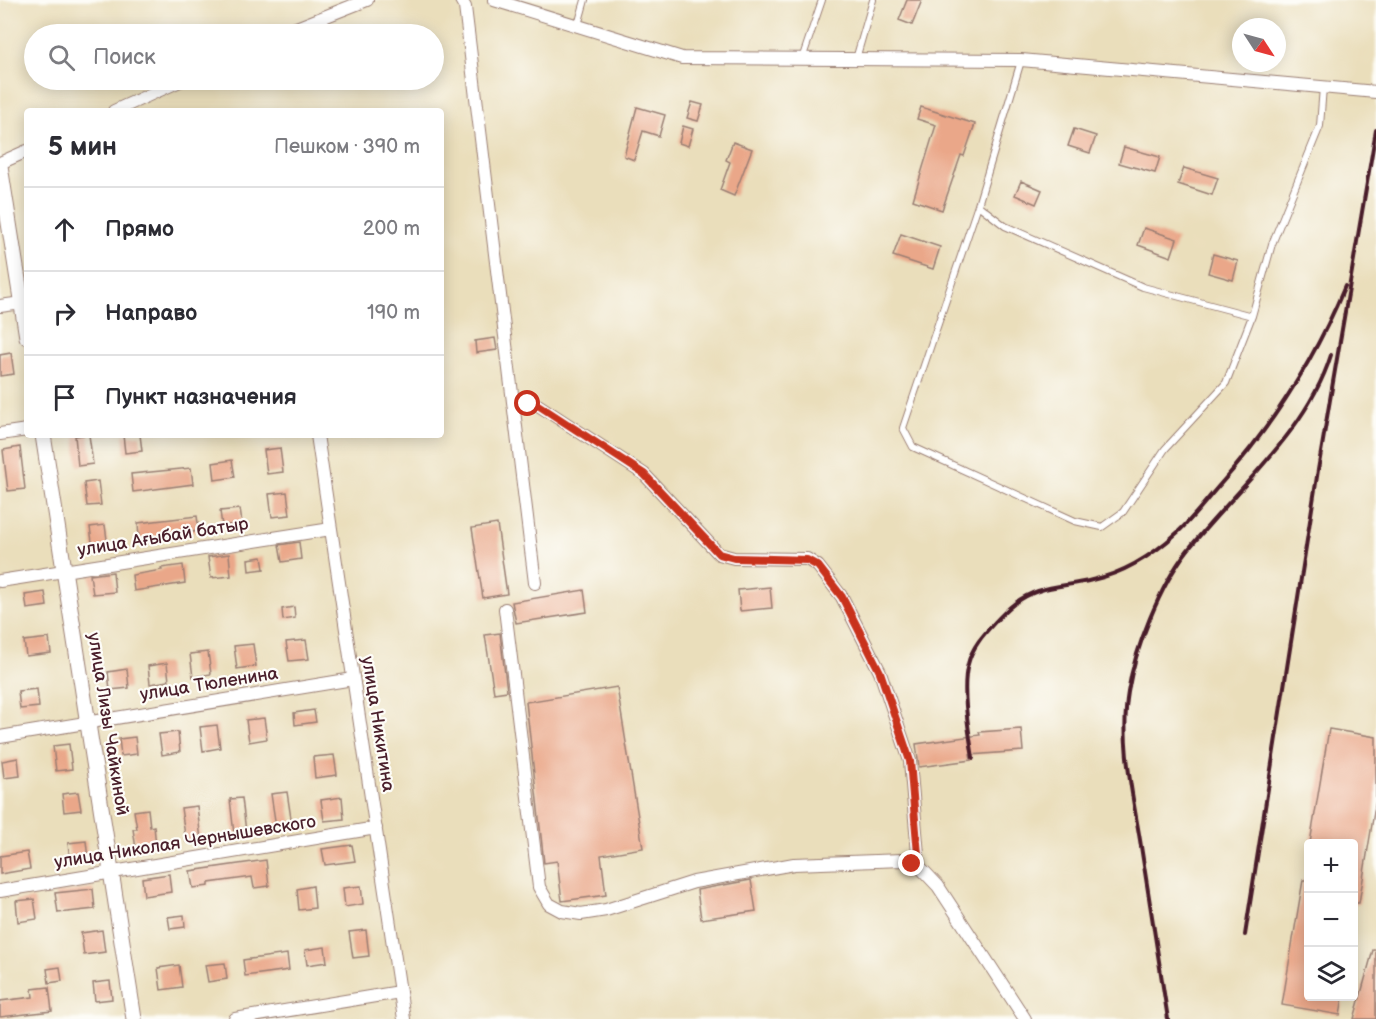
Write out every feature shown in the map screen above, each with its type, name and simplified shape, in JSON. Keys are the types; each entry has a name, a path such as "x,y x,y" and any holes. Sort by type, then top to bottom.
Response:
{"street":[{"path":"307,24 368,0"},
{"path":"461,0 465,7 535,583"},
{"path":"494,0 682,58 1021,60 1376,92"},
{"path":"121,108 160,90"},
{"path":"24,153 0,165 24,317"},
{"path":"0,306 22,303"},
{"path":"514,406 538,405 644,474 719,554 734,558 807,560 818,566 842,597 880,672 910,761 919,866"},
{"path":"0,434 24,430"},
{"name":"улица Лизы Чайкиной","path":"43,438 134,1019"},
{"name":"улица Никитина","path":"317,438 404,1019"},
{"name":"улица Ағыбай батыр","path":"0,581 331,529"},
{"path":"505,609 539,887 549,904 562,911 581,914 606,910 694,882 794,864 903,860 919,866 938,886 1024,1019"},
{"name":"улица Тюленина","path":"0,737 353,679"},
{"name":"улица Николая Чернышевского","path":"0,891 376,828"},
{"path":"235,1019 400,992"}],"lane":[{"path":"578,26 585,0"},
{"path":"802,59 822,0"},
{"path":"856,59 873,0"},
{"path":"1021,60 978,205 903,428 913,447 1075,521 1102,527 1123,512 1165,448 1226,383 1252,316 1272,244 1320,126 1323,87"},
{"path":"978,205 1005,226 1143,287 1252,316"}],"building":[{"path":"907,0 922,0 912,25 899,20"},
{"path":"692,102 703,105 698,121 687,118"},
{"path":"637,107 665,115 659,136 643,131 634,160 624,156"},
{"path":"921,107 975,124 964,156 961,155 942,210 913,200 936,125 917,119"},
{"path":"683,126 693,129 688,146 679,143"},
{"path":"1074,129 1096,136 1090,153 1068,146"},
{"path":"733,142 752,149 734,196 720,190 730,162 726,160"},
{"path":"1124,147 1160,157 1155,173 1119,163"},
{"path":"1184,168 1218,178 1212,195 1178,184"},
{"path":"1021,181 1042,190 1036,204 1015,195"},
{"path":"1144,228 1177,239 1171,257 1138,245"},
{"path":"901,234 940,247 933,269 893,256"},
{"path":"1213,254 1238,261 1233,280 1208,273"},
{"path":"495,338 497,350 476,353 475,341"},
{"path":"11,353 14,374 0,376 0,355"},
{"path":"75,438 89,438 93,464 78,466"},
{"path":"123,438 140,438 142,451 125,453"},
{"path":"20,447 25,489 8,491 3,450"},
{"path":"280,448 283,472 267,474 264,450"},
{"path":"232,460 235,477 215,480 213,463"},
{"path":"191,468 193,484 133,492 131,474"},
{"path":"98,481 101,505 87,506 84,483"},
{"path":"287,492 290,515 272,517 269,494"},
{"path":"240,509 242,523 222,526 220,511"},
{"path":"197,516 199,531 139,539 138,523"},
{"path":"497,524 507,594 483,598 472,528"},
{"path":"105,525 108,547 93,549 90,527"},
{"path":"299,542 301,559 282,562 279,545"},
{"path":"229,554 231,576 211,578 208,557"},
{"path":"262,557 264,569 249,571 248,559"},
{"path":"183,565 185,583 134,591 132,575"},
{"path":"113,572 115,592 93,594 90,575"},
{"path":"770,587 772,608 740,611 738,590"},
{"path":"584,590 587,612 516,623 512,602"},
{"path":"45,592 47,606 27,609 25,595"},
{"path":"294,607 295,618 283,620 282,609"},
{"path":"500,633 507,691 494,693 485,635"},
{"path":"49,638 51,653 26,656 24,641"},
{"path":"306,640 309,659 289,661 286,642"},
{"path":"253,644 256,666 237,669 234,646"},
{"path":"208,652 211,674 193,677 190,654"},
{"path":"167,663 169,681 150,684 148,666"},
{"path":"127,669 129,688 110,690 108,672"},
{"path":"617,687 643,848 601,855 606,895 562,901 557,861 544,863 526,702"},
{"path":"37,689 39,707 20,709 18,691"},
{"path":"314,710 316,722 295,725 294,713"},
{"path":"264,718 267,739 249,742 246,720"},
{"path":"217,725 220,748 203,751 200,727"},
{"path":"1021,729 1023,751 970,755 971,760 919,767 916,744 980,735 979,732"},
{"path":"1329,729 1376,737 1376,800 1359,903 1358,839 1311,839"},
{"path":"178,732 180,752 162,755 159,734"},
{"path":"135,737 137,754 121,756 119,739"},
{"path":"69,744 72,769 56,771 53,746"},
{"path":"334,755 337,775 315,778 313,757"},
{"path":"18,758 20,776 4,778 2,761"},
{"path":"78,792 81,810 64,812 62,794"},
{"path":"287,792 292,825 276,827 271,794"},
{"path":"342,797 344,819 324,821 321,800"},
{"path":"242,798 246,832 234,834 230,799"},
{"path":"197,806 201,840 186,842 181,808"},
{"path":"148,809 150,827 154,826 156,846 136,849 133,829 137,829 134,811"},
{"path":"86,841 88,859 70,862 68,843"},
{"path":"352,845 355,861 325,865 322,849"},
{"path":"27,852 30,869 0,874 0,856"},
{"path":"266,860 269,886 254,888 252,877 209,883 209,886 193,888 190,871"},
{"path":"169,874 171,892 144,896 142,878"},
{"path":"751,880 756,911 701,919 697,890"},
{"path":"1304,880 1304,1001 1342,1001 1340,1015 1282,1005"},
{"path":"313,886 315,908 299,910 297,889"},
{"path":"361,886 363,904 345,907 343,888"},
{"path":"93,889 95,909 58,913 55,893"},
{"path":"34,899 37,919 18,922 16,901"},
{"path":"184,915 185,927 170,929 168,917"},
{"path":"102,930 105,952 84,955 81,933"},
{"path":"366,930 369,956 353,958 349,932"},
{"path":"325,947 327,962 307,965 305,950"},
{"path":"1373,950 1376,950 1376,1019 1354,1019"},
{"path":"287,954 289,970 245,976 243,960"},
{"path":"225,963 227,979 208,982 205,965"},
{"path":"179,965 182,987 161,990 158,968"},
{"path":"60,967 62,981 49,983 47,969"},
{"path":"110,981 112,999 95,1001 93,983"},
{"path":"49,987 52,1011 0,1017 0,1001 33,997 32,989"}],"railway":[{"path":"1245,935 1318,470 1376,130"},
{"path":"973,758 966,711 965,685 968,664 975,646 1005,612 1026,596 1045,589 1085,582 1116,573 1149,555 1178,532 1237,465 1290,393 1320,341 1345,286"},
{"path":"1168,1019 1128,766 1125,729 1131,675 1150,618 1177,565 1206,528 1288,435 1320,383 1331,355"}],"route":[{"path":"528,404 538,405 644,474 719,554 734,558 807,560 818,566 842,597 880,672 910,761 919,866 912,864"}]}
